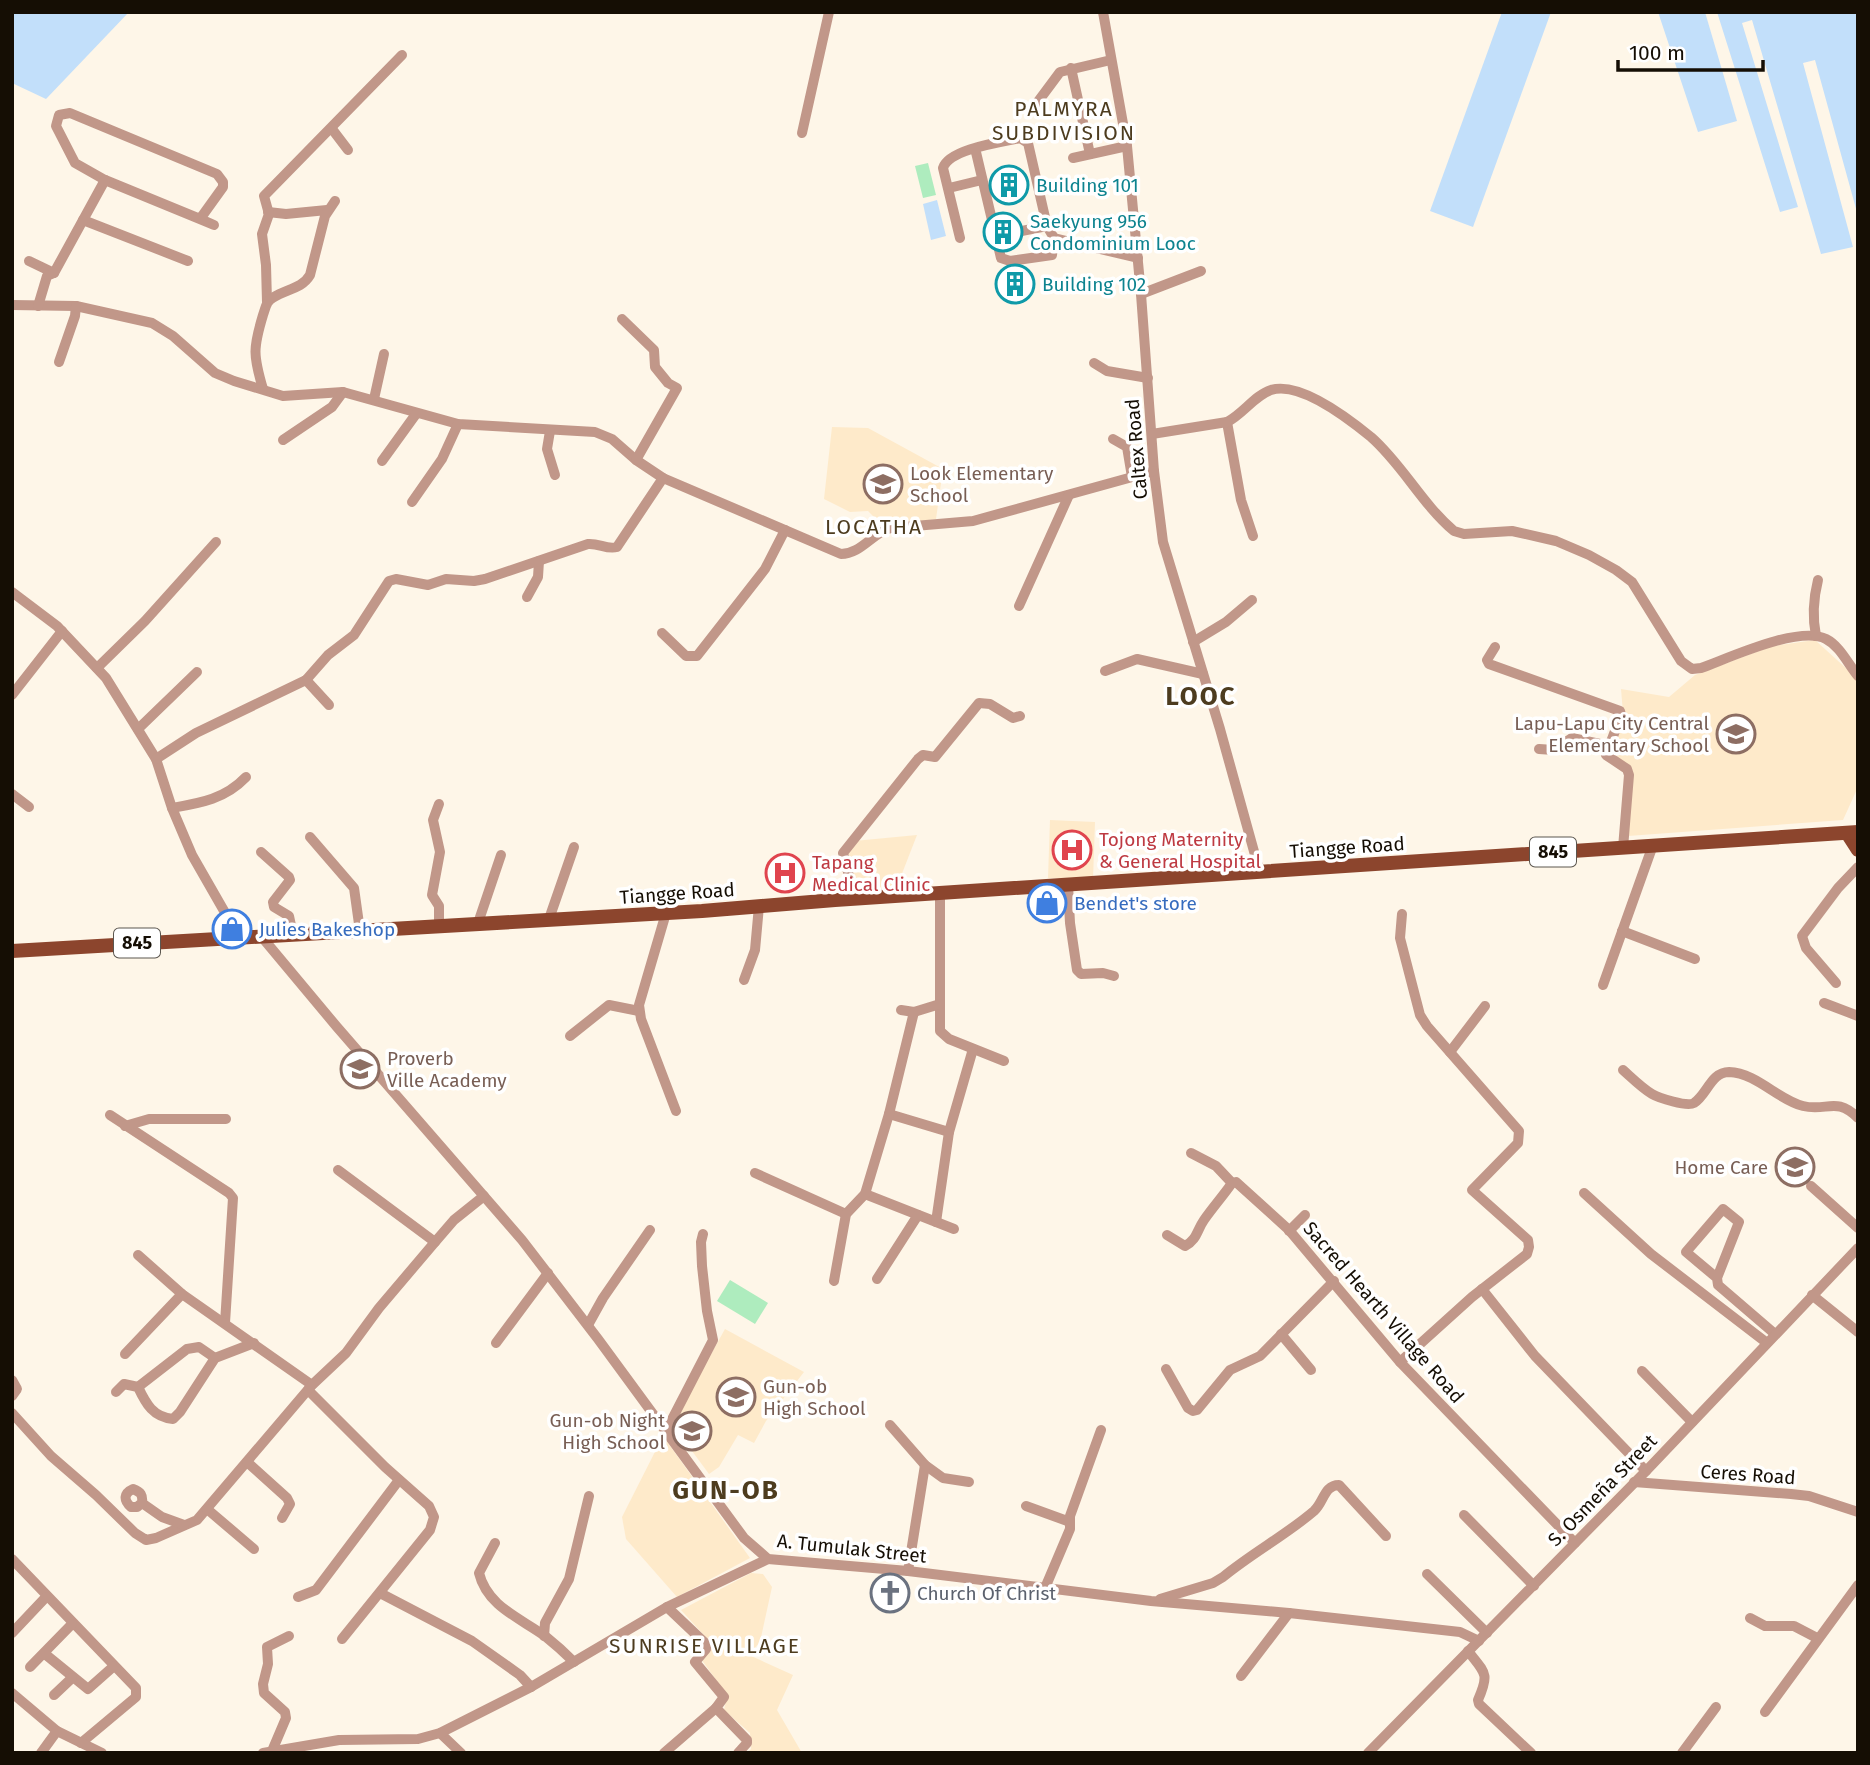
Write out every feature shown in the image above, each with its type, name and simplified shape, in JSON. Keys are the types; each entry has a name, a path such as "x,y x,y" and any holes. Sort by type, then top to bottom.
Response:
{"main road":[{"name":"Tiangge Road","path":"12,951 666,913 1852,832"},
{"name":"845","path":"1852,832 1858,850"}],"street":[{"path":"802,133 829,12"},
{"name":"Caltex Road","path":"1103,12 1127,146 1154,471 1163,542 1260,873"},
{"path":"263,389 254,348 267,302 262,234 268,212 264,200 267,191 332,129 402,55"},
{"path":"1031,111 1057,74 1111,60"},
{"path":"1072,68 1090,154"},
{"path":"200,219 223,187 217,174 70,113 59,115 56,126 71,159 105,180 214,225"},
{"path":"332,129 348,150"},
{"path":"960,237 943,168 947,159 975,148 1020,138 1028,143 1047,226 1054,238 1052,255 1004,261 1001,258 975,148"},
{"path":"1073,158 1127,146"},
{"path":"38,306 44,291 55,280 54,272 105,180"},
{"path":"948,188 982,180"},
{"path":"267,302 276,295 306,283 327,210 335,201"},
{"path":"268,212 286,214 327,210"},
{"path":"83,220 188,261"},
{"path":"996,236 1047,226"},
{"path":"1054,238 1138,258"},
{"path":"29,261 54,272"},
{"path":"1141,294 1201,271"},
{"path":"12,305 76,306 152,323 173,336 215,373 284,396 343,392 458,424 595,432 606,435 663,478 846,554 852,553 881,530 973,521 1154,471"},
{"path":"59,362 76,306"},
{"path":"622,319 654,350 655,367 668,383 677,388 636,460"},
{"path":"374,399 384,354"},
{"path":"1094,363 1107,371 1148,379"},
{"path":"1152,434 1227,422 1237,418 1270,390 1286,389 1315,397 1372,438 1454,531 1464,534 1512,531 1556,541 1616,570 1632,582 1681,661 1692,669 1773,641 1816,636 1830,641 1858,676"},
{"path":"282,440 332,407 343,392"},
{"path":"382,461 416,414"},
{"path":"1227,422 1241,500 1253,536"},
{"path":"412,502 442,458 458,424"},
{"path":"550,430 547,449 555,475"},
{"path":"1113,439 1127,447 1132,477"},
{"path":"156,758 196,733 306,680 328,655 354,635 389,581 396,579 428,585 446,579 474,581 588,544 597,543 612,549 617,547 663,478"},
{"path":"1019,606 1069,495"},
{"path":"662,633 686,656 697,656 765,569 785,530"},
{"path":"97,668 145,621 216,542"},
{"path":"527,597 538,577 539,561"},
{"path":"1816,636 1812,602 1818,580"},
{"path":"12,592 62,631 97,668 138,729 156,758 172,808 192,855 239,937"},
{"path":"1193,642 1226,622 1252,600"},
{"path":"12,695 62,631"},
{"path":"1495,647 1487,660 1489,664 1620,711 1621,715 1606,752 1608,758 1627,769 1629,775 1623,848"},
{"path":"1105,671 1137,659 1203,674"},
{"path":"138,729 197,672"},
{"path":"306,680 329,705"},
{"path":"855,899 842,855 918,759 923,755 935,757 979,703 990,704 1013,718 1020,716"},
{"path":"1539,749 1554,750 1573,738 1609,746"},
{"path":"172,808 212,800 246,777"},
{"path":"12,794 29,807"},
{"path":"439,804 433,820 440,852 432,895 439,906 439,925"},
{"path":"310,837 354,888 360,931"},
{"path":"1603,985 1653,845"},
{"path":"549,919 574,847"},
{"path":"261,852 289,877 290,880 273,902 274,906 289,916 293,935"},
{"path":"478,923 501,855"},
{"path":"1836,983 1806,948 1802,936 1838,888 1858,867"},
{"path":"1068,885 1077,970 1081,974 1114,976"},
{"path":"940,894 941,1035 1004,1061"},
{"path":"744,980 755,950 759,906"},
{"path":"666,913 639,1010 676,1111"},
{"path":"1400,1362 1482,1289 1527,1254 1530,1247 1528,1240 1472,1190 1518,1143 1519,1130 1427,1026 1416,1003 1401,938 1402,914"},
{"path":"1622,931 1695,959"},
{"name":"A. Tumulak Street","path":"261,936 548,1273 744,1538 768,1559 908,1571 1151,1601 1460,1632 1483,1637"},
{"path":"1824,1003 1858,1016"},
{"path":"901,1010 914,1012 940,1004"},
{"path":"570,1036 609,1005 639,1010"},
{"path":"1450,1052 1485,1006"},
{"path":"834,1281 846,1214 865,1194 889,1114 914,1012"},
{"path":"936,1222 949,1132 973,1049"},
{"path":"1623,1070 1651,1094 1684,1105 1695,1102 1717,1076 1728,1072 1741,1075 1804,1107 1837,1105 1848,1108 1858,1118"},
{"path":"889,1114 949,1132"},
{"path":"110,1115 233,1198 225,1323"},
{"path":"125,1126 149,1119 226,1119"},
{"name":"Sacred Hearth Village Road","path":"1191,1153 1216,1166 1232,1184 1236,1182 1241,1186 1289,1231 1400,1362 1575,1544"},
{"path":"338,1170 435,1242"},
{"path":"755,1173 846,1214"},
{"path":"1167,1235 1185,1246 1189,1244 1232,1184"},
{"path":"1811,1186 1858,1227"},
{"path":"1584,1193 1651,1254 1771,1339"},
{"path":"865,1194 954,1229"},
{"path":"12,1413 51,1456 146,1540 197,1520 310,1388 346,1353 379,1308 454,1220 484,1196"},
{"path":"1717,1278 1686,1252 1723,1209 1739,1222 1717,1278 1718,1285 1771,1339"},
{"path":"877,1279 918,1215"},
{"path":"1289,1231 1305,1215"},
{"path":"588,1325 603,1298 650,1230"},
{"path":"666,1431 713,1340 702,1266 703,1234"},
{"name":"S. Osmeña Street","path":"1368,1753 1646,1471 1858,1248"},
{"path":"138,1255 182,1294 254,1343 310,1388 399,1480 429,1506 434,1517 430,1530 342,1639"},
{"path":"496,1343 548,1273"},
{"path":"1166,1369 1188,1408 1197,1410 1230,1370 1259,1356 1334,1281"},
{"path":"1482,1289 1535,1356 1646,1471"},
{"path":"125,1354 182,1294"},
{"path":"1812,1295 1858,1332"},
{"path":"1281,1334 1311,1370"},
{"path":"138,1387 148,1408 162,1418 173,1419 215,1358 254,1343"},
{"path":"116,1392 124,1384 138,1387 187,1349 199,1347 215,1358"},
{"path":"1642,1371 1692,1422"},
{"path":"12,1380 18,1390 12,1396"},
{"path":"890,1425 925,1465 943,1478 969,1482"},
{"path":"1045,1588 1070,1529 1101,1430"},
{"path":"247,1462 288,1498 290,1504 282,1518"},
{"path":"908,1571 925,1465"},
{"path":"298,1597 316,1590 399,1480"},
{"name":"Ceres Road","path":"1634,1482 1791,1494 1820,1499 1858,1512"},
{"path":"1151,1601 1213,1583 1317,1508 1328,1488 1335,1485 1339,1485 1386,1536"},
{"path":"544,1636 545,1623 569,1579 590,1496"},
{"path":"142,1503 162,1517 184,1525"},
{"path":"1026,1506 1070,1522"},
{"path":"207,1509 254,1549"},
{"path":"1464,1515 1534,1586"},
{"path":"495,1543 480,1573 485,1590 517,1619 544,1636 574,1662"},
{"path":"12,1559 136,1688 136,1697 81,1743"},
{"path":"267,1752 339,1740 418,1739 440,1733 531,1687 667,1607 768,1559"},
{"path":"12,1577 21,1569"},
{"path":"1427,1574 1483,1637"},
{"path":"1765,1712 1858,1585"},
{"path":"380,1593 471,1641 520,1675 531,1687"},
{"path":"12,1633 46,1597"},
{"path":"664,1753 723,1701 723,1697 695,1662 706,1644 667,1607"},
{"path":"1241,1676 1289,1613"},
{"path":"1750,1618 1765,1626 1794,1626 1817,1638"},
{"path":"30,1667 72,1624"},
{"path":"267,1752 286,1718 285,1712 264,1693 268,1664 267,1647 289,1636"},
{"path":"1468,1651 1486,1673 1487,1681 1478,1700 1479,1704 1531,1753"},
{"path":"45,1654 88,1689 114,1666"},
{"path":"54,1695 72,1678"},
{"path":"12,1693 57,1731 102,1753"},
{"path":"1682,1753 1716,1707"},
{"path":"716,1708 747,1740 738,1753"},
{"path":"41,1753 57,1731"},
{"path":"440,1733 461,1753"}],"shaded area":[{"name":"Look Elementary School","path":"832,427 868,428 943,469 936,519 883,526 868,511 850,512 824,499"},
{"name":"Lapu-Lapu City Central Elementary School","path":"1815,640 1858,679 1858,787 1843,820 1628,836 1631,780 1607,754 1623,713 1621,689 1669,697 1695,675 1772,646"},
{"name":"Tojong Maternity & General Hospital","path":"1050,820 1095,822 1093,880 1048,878"},
{"path":"917,835 896,889 856,893 844,854 854,841"},
{"name":"Gun-ob High School","path":"725,1329 804,1372 766,1421 754,1443 738,1435 719,1467 709,1474 672,1424"},
{"path":"663,1436 750,1558 677,1597 626,1539 622,1517"},
{"path":"751,1573 763,1574 772,1587 760,1642 749,1655 793,1675 777,1710 802,1753 747,1753 751,1749 750,1733 724,1710 727,1695 701,1659 713,1645 681,1610"}],"green space":[{"path":"928,163 936,195 923,198 915,166"},
{"path":"730,1280 768,1303 755,1324 717,1301"}],"water":[{"path":"12,12 129,12 46,99 12,83"},
{"path":"1502,12 1551,12 1473,227 1430,211"},
{"path":"1658,12 1705,12 1737,121 1698,132"},
{"path":"1717,12 1858,12 1858,216 1815,60 1803,63 1853,247 1821,254 1752,20 1742,23 1798,207 1780,212"},
{"path":"937,200 946,236 931,240 923,204"}],"place":[{"name":"Building 101","path":"1009,185"},
{"name":"Saekyung 956 Condominium Looc","path":"1003,232"},
{"name":"Building 102","path":"1015,284"},
{"name":"Look Elementary School","path":"883,484"},
{"name":"Lapu-Lapu City Central Elementary School","path":"1736,734"},
{"name":"Tojong Maternity & General Hospital","path":"1072,850"},
{"name":"Tapang Medical Clinic","path":"785,873"},
{"name":"Bendet's store","path":"1047,903"},
{"name":"Julies Bakeshop","path":"232,929"},
{"name":"Proverb Ville Academy","path":"360,1069"},
{"name":"Home Care","path":"1795,1167"},
{"name":"Gun-ob High School","path":"736,1397"},
{"name":"Gun-ob Night High School","path":"692,1431"},
{"name":"Church Of Christ","path":"890,1593"}],"district":[{"name":"PALMYRA SUBDIVISION","path":"1064,121"},
{"name":"LOCATHA","path":"874,527"},
{"name":"LOOC","path":"1201,696"},
{"name":"GUN-OB","path":"726,1490"},
{"name":"SUNRISE VILLAGE","path":"705,1646"}]}
